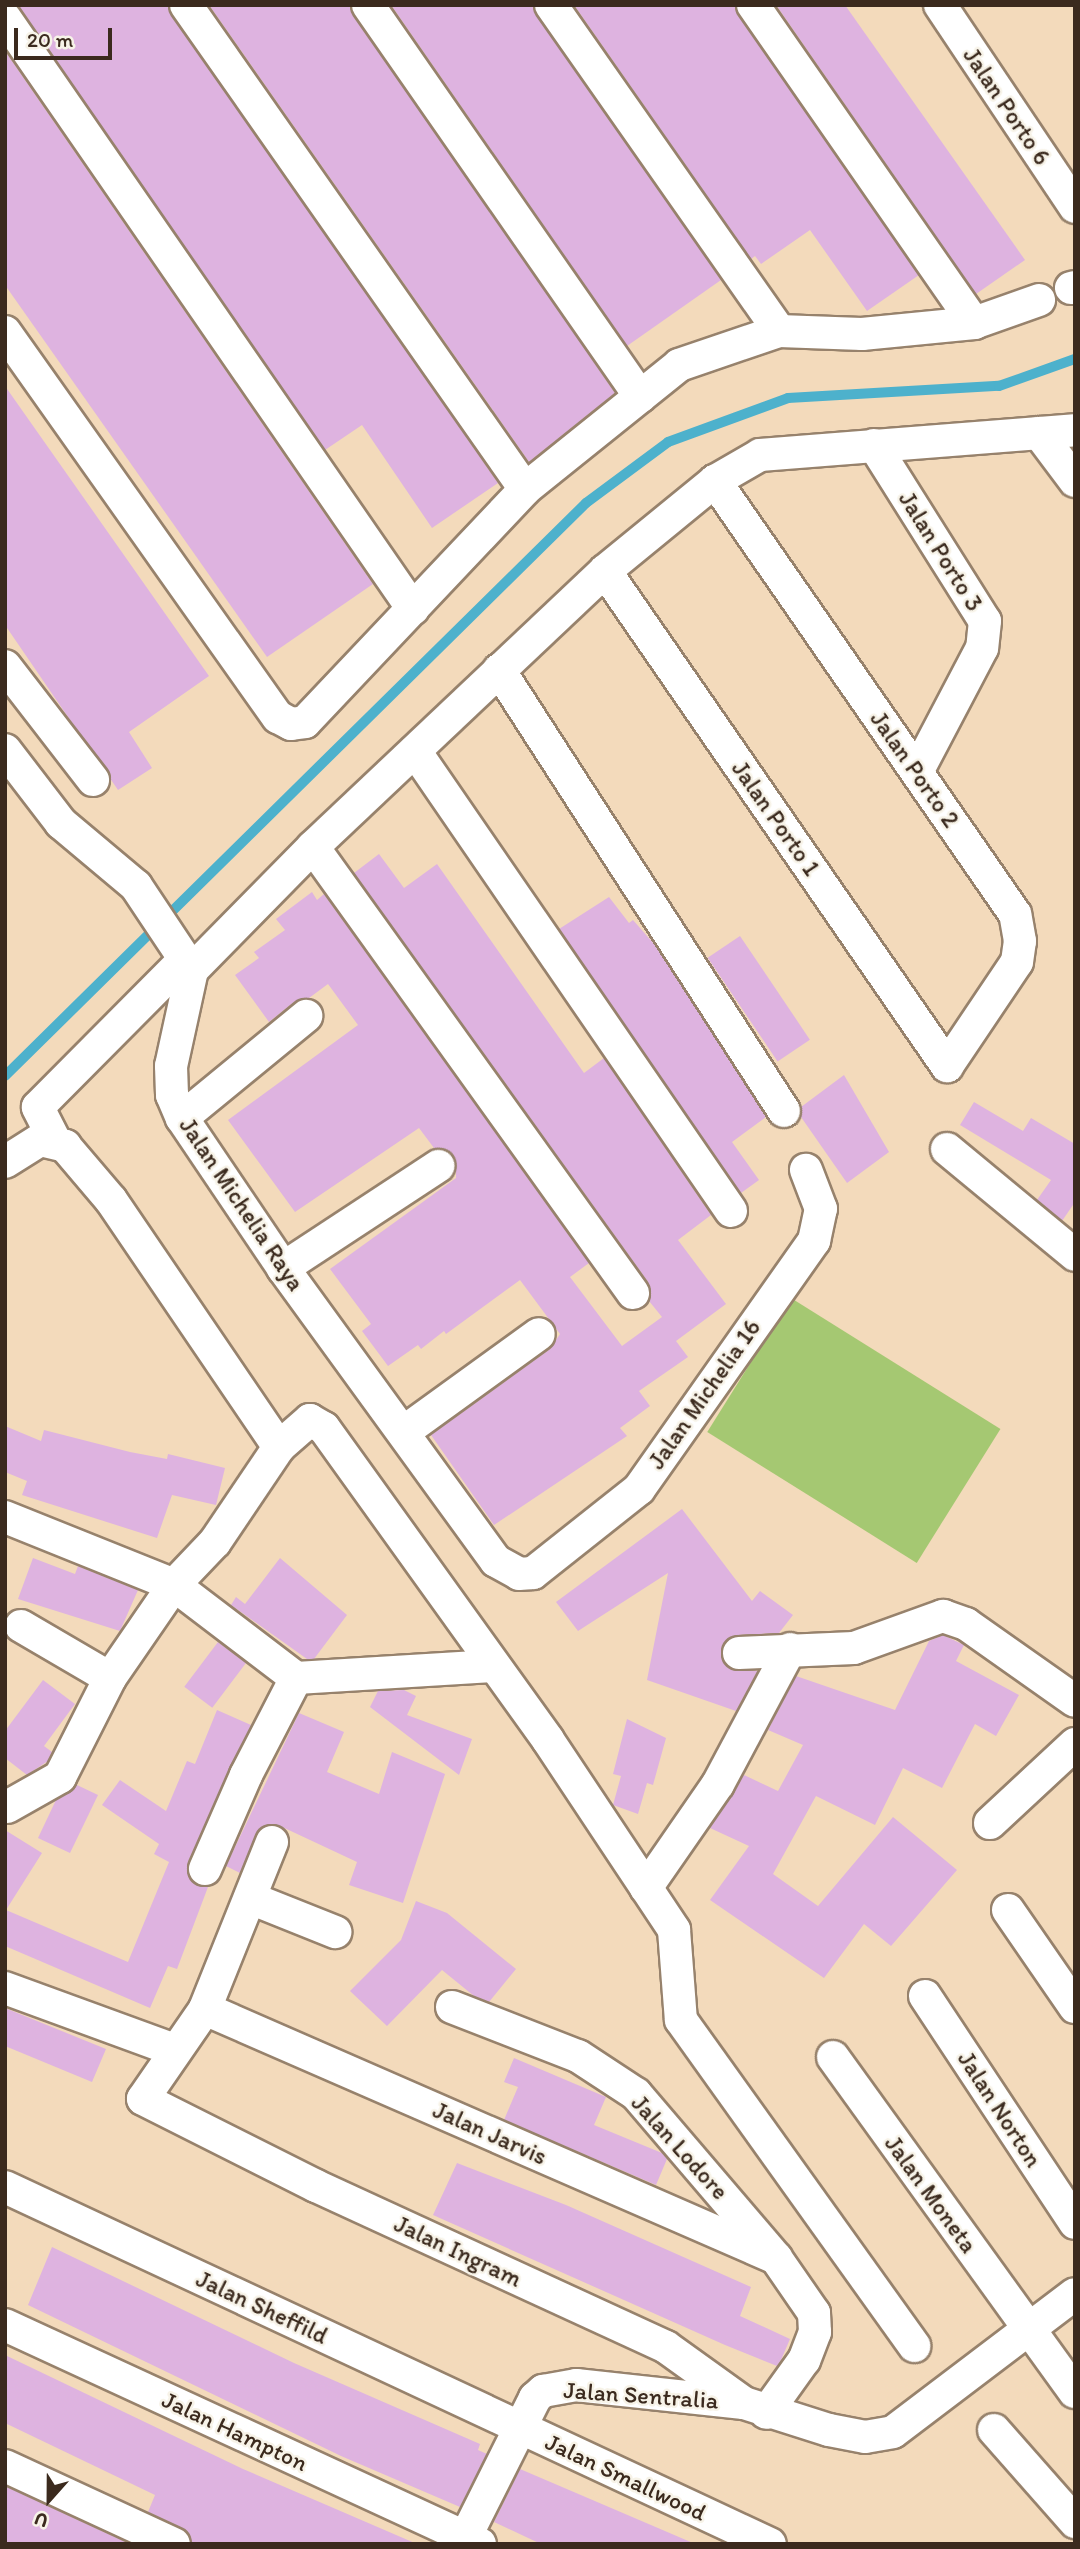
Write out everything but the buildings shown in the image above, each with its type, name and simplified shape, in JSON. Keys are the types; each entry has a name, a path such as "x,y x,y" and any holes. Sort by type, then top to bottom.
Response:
{"street":[{"path":"187,5 526,489"},
{"path":"368,5 640,397"},
{"path":"551,5 779,331"},
{"path":"753,5 974,323"},
{"name":"Jalan Porto 6","path":"940,5 1075,207"},
{"path":"5,18 413,609"},
{"path":"5,331 278,717 291,724 305,722 526,489 679,365 779,331 862,334 974,323 1040,300"},
{"path":"55,1141 38,1107 185,960 313,847 605,571 715,481 760,455 1075,430"},
{"path":"1039,433 1075,481"},
{"name":"Jalan Porto 3","path":"874,446 985,621 982,648 917,772"},
{"name":"Jalan Porto 2","path":"715,481 1015,914 1020,941 1017,962 947,1066"},
{"name":"Jalan Porto 1","path":"605,571 947,1066"},
{"path":"5,666 93,780"},
{"path":"499,670 784,1111"},
{"path":"5,750 61,823 136,886 185,960"},
{"path":"415,751 731,1211"},
{"path":"313,847 634,1293"},
{"name":"Jalan Michelia Raya","path":"185,960 171,1066 172,1096 182,1118 283,1268 405,1431 496,1561 519,1574"},
{"path":"182,1118 306,1016"},
{"path":"5,1162 29,1143 55,1141 65,1146 111,1200 279,1447"},
{"path":"947,1149 1075,1255"},
{"path":"283,1268 438,1166"},
{"name":"Jalan Michelia 16","path":"519,1574 533,1573 639,1489 814,1241 821,1209 806,1170"},
{"path":"405,1431 539,1334"},
{"path":"7,1807 60,1776 110,1678 174,1585 215,1542 279,1447 310,1420 324,1427 646,1888 676,1937 681,2020 915,2346"},
{"path":"5,1517 174,1585 296,1678 493,1666"},
{"path":"739,1653 854,1648 943,1616 966,1624 1075,1701"},
{"path":"21,1626 110,1678"},
{"path":"646,1888 718,1784 790,1649"},
{"path":"205,1869 246,1775 296,1678"},
{"path":"989,1823 1075,1744"},
{"path":"5,1989 174,2050 205,2009 272,1842"},
{"path":"250,1898 335,1933"},
{"path":"1008,1910 1075,2007"},
{"name":"Jalan Norton","path":"925,1996 1075,2223"},
{"name":"Jalan Lodore","path":"452,2007 578,2056 636,2094 776,2258 814,2313 815,2332 804,2360 755,2408"},
{"name":"Jalan Jarvis","path":"205,2009 776,2258"},
{"name":"Jalan Ingram","path":"174,2050 143,2099 316,2186 666,2347 755,2408"},
{"name":"Jalan Moneta","path":"832,2057 1075,2392"},
{"name":"Jalan Sheffild","path":"5,2186 520,2427"},
{"path":"755,2408 865,2437 893,2431 1075,2294"},
{"name":"Jalan Hampton","path":"5,2325 469,2541"},
{"name":"Jalan Sentralia","path":"469,2541 520,2427 539,2394 576,2385 755,2408"},
{"name":"Jalan Smallwood","path":"520,2427 770,2544"},
{"path":"994,2430 1075,2522"},
{"path":"5,2466 174,2544"}],"green space":[{"path":"791,1298 1000,1429 917,1563 707,1432"}],"waterway":[{"path":"5,1076 586,503 668,442 788,398 999,386 1075,359"}]}
